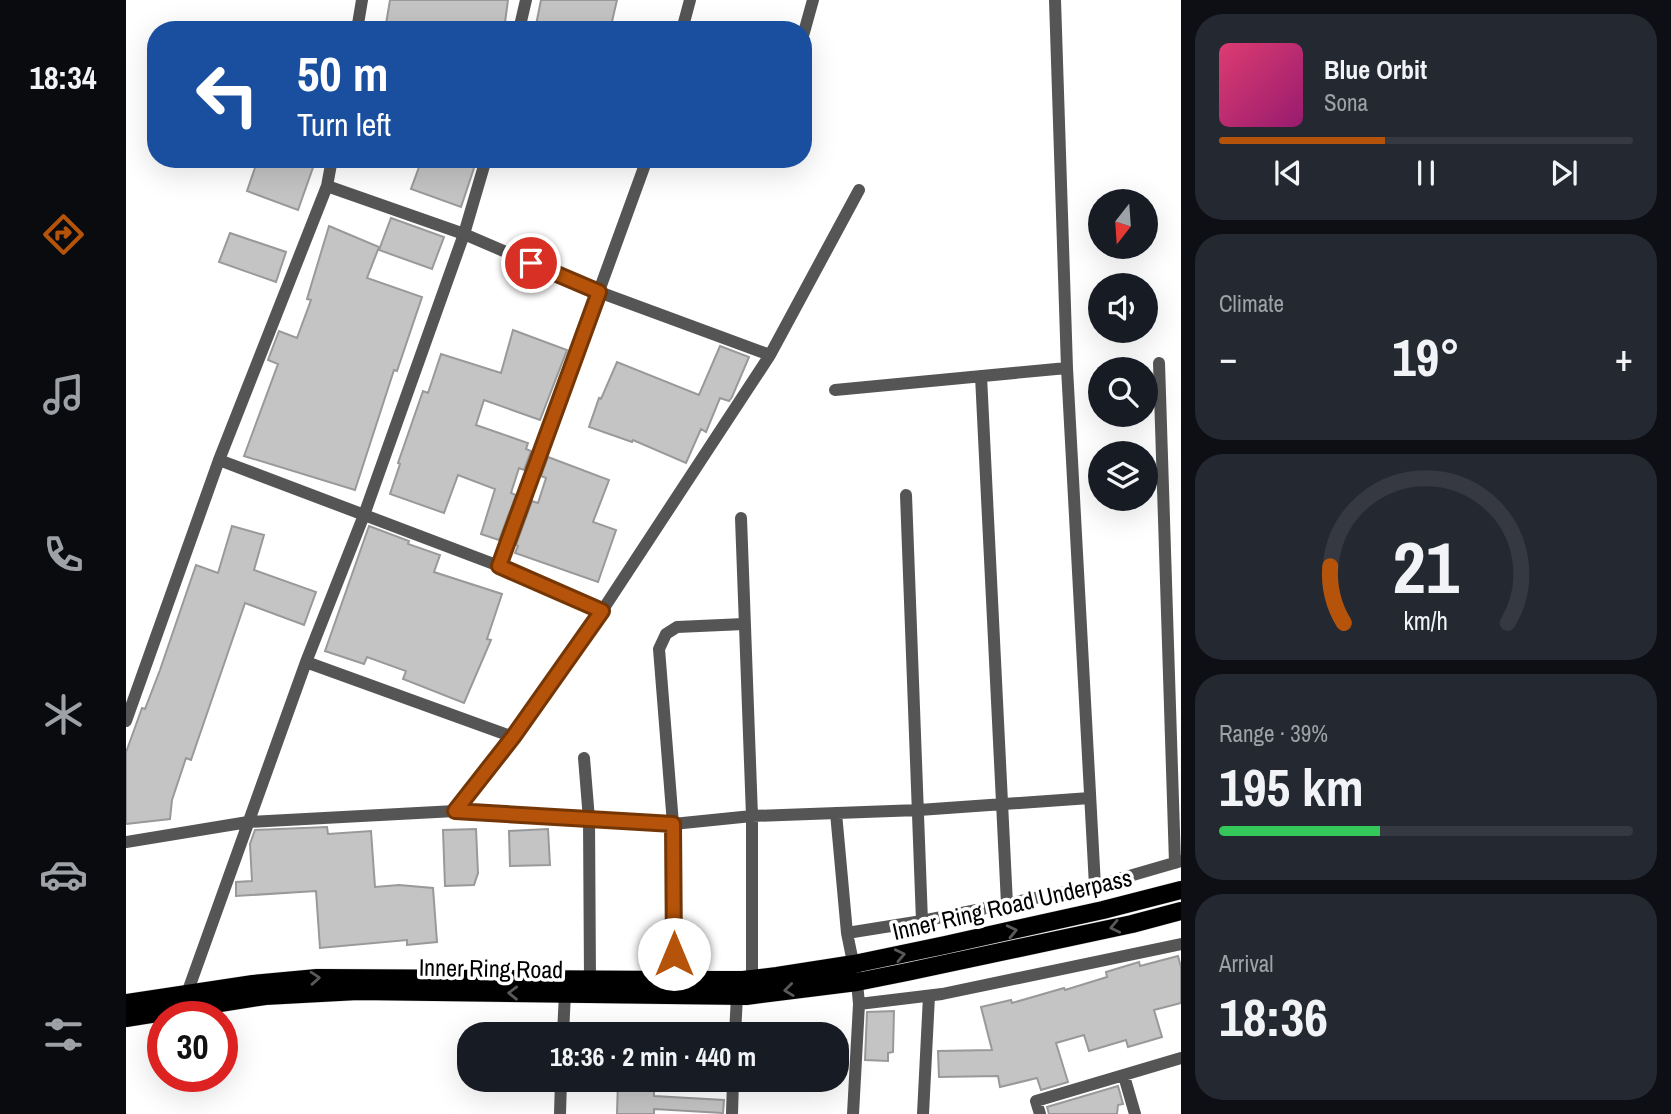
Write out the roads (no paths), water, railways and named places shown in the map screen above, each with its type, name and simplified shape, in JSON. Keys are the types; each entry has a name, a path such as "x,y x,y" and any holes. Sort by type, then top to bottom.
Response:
{"main road":[{"name":"Inner Ring Road Underpass","path":"856,973 1181,890"},
{"name":"Inner Ring Road Underpass","path":"856,973 1132,924 1181,911"},
{"name":"Inner Ring Road","path":"187,1001 253,984 317,978 674,980 856,973"},
{"name":"Inner Ring Road","path":"197,1001 358,991 737,996 856,973"},
{"name":"Inner Ring Road","path":"126,1003 147,1003"},
{"name":"Inner Ring Road","path":"126,1018 147,1012"}],"street":[{"path":"358,21 362,0"},
{"path":"521,21 526,0"},
{"path":"684,21 690,0"},
{"path":"807,21 813,0"},
{"path":"1055,0 1066,368 1094,886"},
{"path":"126,721 219,460 327,186 330,168"},
{"path":"183,1001 306,662 364,515 464,234 483,168"},
{"path":"499,566 644,168"},
{"path":"327,186 464,234 599,292 770,355"},
{"path":"455,811 513,737 602,611 770,355 859,190"},
{"path":"847,933 922,921 1094,886 1178,862 1159,363"},
{"path":"835,390 1066,368"},
{"path":"981,376 1007,904"},
{"path":"219,460 499,566 602,611"},
{"path":"906,495 922,921"},
{"path":"741,518 751,816 751,979"},
{"path":"674,980 673,824 659,649 666,634 677,627 744,624"},
{"path":"306,662 513,737"},
{"path":"584,758 589,819 590,980"},
{"path":"126,842 248,821 455,811 673,824 751,816 1003,806 1090,798"},
{"path":"836,813 847,933 856,973 859,1004 853,1114"},
{"path":"859,1004 929,996 1181,944"},
{"path":"564,1022 565,993"},
{"path":"736,1022 737,996"},
{"path":"923,1114 929,996"},
{"path":"1040,1114 1036,1101 1181,1058"},
{"path":"1124,1076 1135,1114"},
{"path":"560,1114 561,1092"},
{"path":"732,1114 733,1092"}]}
